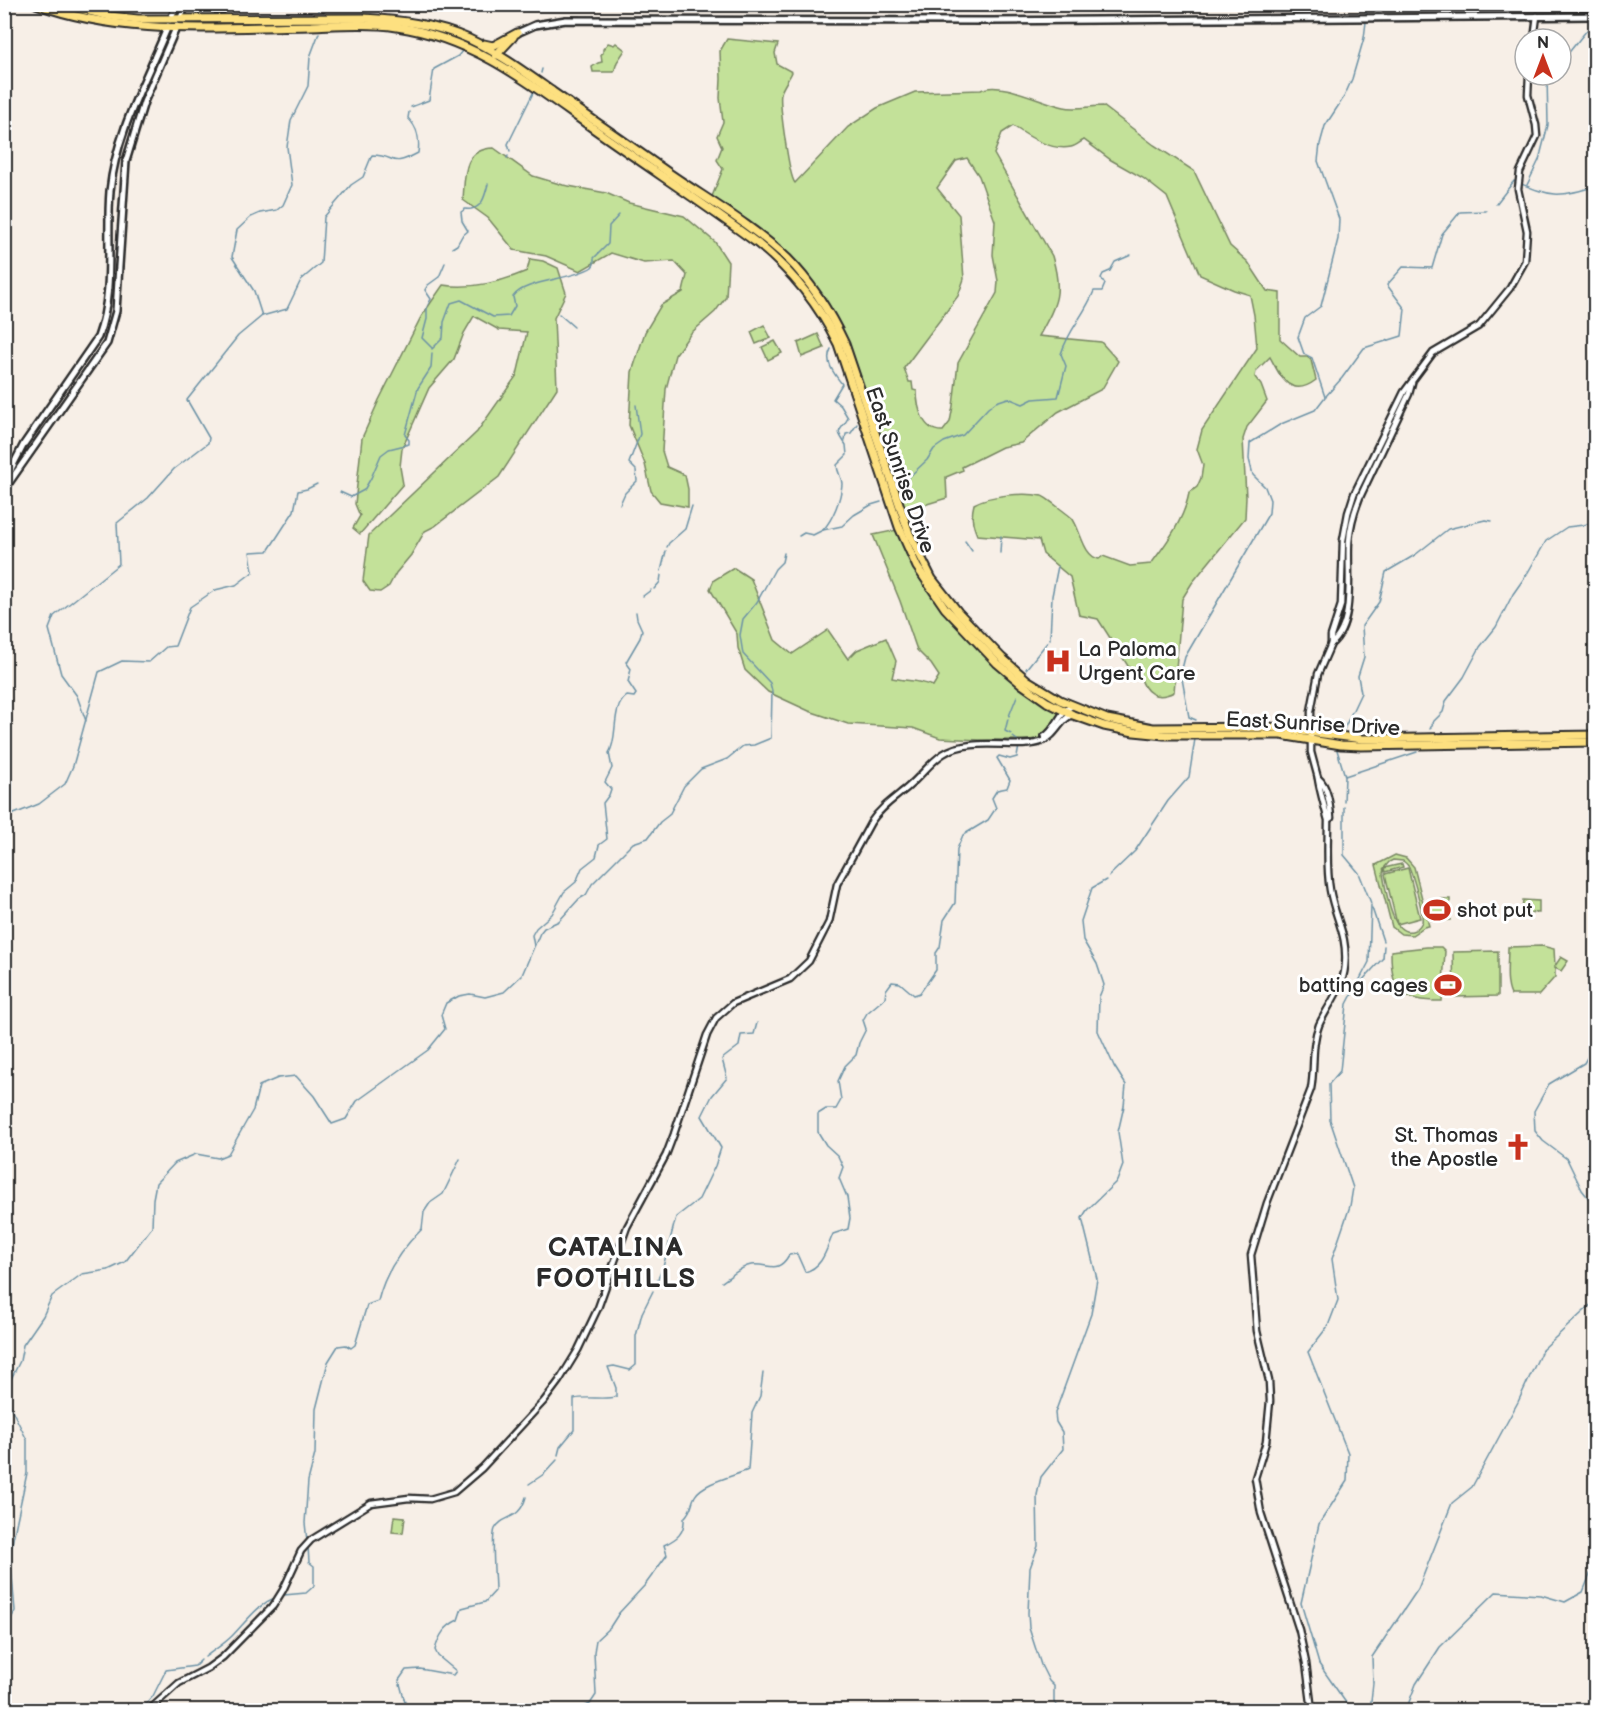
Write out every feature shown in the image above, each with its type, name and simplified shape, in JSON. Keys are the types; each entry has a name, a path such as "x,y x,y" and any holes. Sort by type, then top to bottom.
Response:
{"main road":[{"path":"36,4 104,23 167,28 363,24 395,27 448,39 481,54 499,58"},
{"path":"46,4 53,7 62,5 110,16 170,20 371,18 418,23 493,45 535,25 566,20 991,21 1596,16"},
{"path":"262,26 272,22 310,21 321,18"},
{"path":"4,490 107,343 116,311 126,161 144,102 180,19"},
{"path":"4,490 12,467 24,444 98,337 106,301 111,189 123,129 170,20"},
{"path":"499,58 517,33"},
{"path":"473,41 499,58"},
{"name":"East Sunrise Drive","path":"499,58 747,236 783,265 810,296 834,335 909,533 927,569 943,595 1000,660 1034,693 1064,711 1110,728 1362,739 1596,735"},
{"name":"East Sunrise Drive","path":"1000,660 1027,680 1072,706 1107,719 1152,731"},
{"name":"East Sunrise Drive","path":"1311,736 1361,746 1596,742"}],"street":[{"path":"170,20 177,4"},
{"path":"180,19 187,4"},
{"path":"1536,27 1537,16"},
{"path":"1330,807 1323,794 1311,752 1311,711 1318,674 1331,644 1331,636 1341,605 1343,540 1348,513 1354,494 1404,392 1422,366 1433,353 1479,326 1519,275 1525,261 1527,231 1518,189 1520,172 1537,136 1528,87"},
{"path":"1019,744 1047,736 1058,724 1064,711 1072,706"},
{"path":"149,1710 179,1683 208,1668 223,1657 273,1606 301,1551 311,1540 371,1503 382,1500 438,1498 454,1492 471,1480 530,1417 559,1381 586,1335 610,1279 627,1227 666,1155 707,1035 716,1018 733,1003 790,979 809,961 829,922 837,884 871,822 877,813 916,780 930,763 962,746 1031,744 1050,738 1065,718 1073,715"},
{"path":"1318,778 1322,780 1330,807 1331,818 1328,820"},
{"path":"1312,1710 1299,1630 1264,1524 1257,1493 1255,1478 1266,1442 1270,1401 1269,1381 1257,1331 1255,1282 1251,1255 1267,1203 1311,1089 1314,1075 1315,1040 1319,1025 1344,976 1345,941 1328,876 1328,820 1323,794"}],"green space":[{"path":"727,39 778,44 775,53 777,64 792,72 782,90 781,99 787,154 795,183 848,127 877,108 915,92 989,88 1022,93 1069,108 1103,106 1154,145 1194,171 1230,246 1248,262 1267,291 1280,293 1280,339 1300,357 1307,357 1311,360 1316,380 1307,385 1293,387 1283,379 1270,357 1256,371 1255,377 1267,401 1247,427 1243,439 1245,518 1192,583 1182,599 1174,692 1162,696 1148,691 1140,675 1128,666 1098,619 1079,615 1070,577 1043,554 1039,540 977,535 972,520 973,508 974,504 998,496 1026,494 1042,496 1072,518 1086,548 1094,557 1099,559 1103,556 1130,566 1151,564 1174,530 1187,503 1189,493 1197,487 1201,478 1203,465 1197,449 1202,430 1257,348 1250,295 1200,275 1167,197 1143,178 1111,160 1084,140 1071,147 1056,147 1033,139 1013,126 1002,133 994,154 1052,256 1057,279 1054,306 1039,336 1101,342 1118,361 1102,389 1058,412 1021,443 1002,447 962,467 963,470 946,477 947,498 904,511 854,358 829,307 804,272 711,199 723,169 717,160 722,147 717,136 723,122 720,98 720,51","holes":["967,158 979,176 995,221 993,255 998,281 997,293 958,363 950,422 943,431 936,430 930,427 922,417 917,391 913,390 912,382 909,382 904,368 958,296 964,279 959,215 937,188 956,161"]},
{"path":"608,43 614,45 616,43 625,50 614,72 593,72 592,67 602,62 601,54"},
{"path":"494,148 533,176 563,185 606,193 629,203 684,216 715,242 728,262 726,297 715,312 691,333 675,355 666,389 662,451 667,467 685,475 688,507 660,502 651,491 645,464 629,425 632,372 645,332 661,305 683,292 687,275 674,261 644,263 611,253 580,271 546,256 514,250 488,218 463,200 467,165 476,153"},
{"path":"530,259 543,261 558,268 566,293 554,318 557,388 499,477 435,526 425,531 389,586 380,592 370,591 363,581 369,535 477,432 517,375 527,332 499,330 474,316 464,333 454,359 429,388 402,449 400,467 403,484 360,534 353,528 360,516 355,504 362,438 379,400 421,317 443,285 485,284 507,278 527,271"},
{"path":"764,325 771,338 756,344 751,332"},
{"path":"818,334 824,348 802,357 798,343"},
{"path":"775,341 782,353 768,360 762,347"},
{"path":"897,530 925,581 997,663 1060,713 1047,732 1039,738 980,740 940,738 913,728 848,724 809,711 768,692 745,670 738,648 737,634 710,589 714,580 734,568 751,579 775,640 792,654 828,630 848,659 857,650 886,638 896,661 892,678 933,686 939,676 917,650 873,535"},
{"path":"1395,855 1406,858 1414,867 1429,926 1412,935 1401,934 1392,927 1376,865","holes":["1403,861 1411,872 1422,918 1418,928 1412,931 1405,931 1394,919 1383,874 1389,862"]},
{"path":"1402,864 1403,867 1385,872 1384,868"},
{"path":"1408,868 1420,918 1397,924 1385,874"},
{"path":"1436,899 1450,899 1450,920 1431,920 1428,906 1436,907"},
{"path":"1523,900 1539,901 1539,913 1522,912"},
{"path":"1542,946 1554,949 1555,966 1561,957 1568,961 1561,971 1555,968 1555,977 1539,995 1511,995 1507,978 1508,947"},
{"path":"1441,947 1445,951 1442,1001 1428,1001 1407,996 1396,985 1393,976 1391,951"},
{"path":"1498,951 1498,996 1454,997 1453,952"},
{"path":"394,1516 405,1517 403,1533 392,1532"}],"waterway":[{"path":"318,11 320,4"},
{"path":"473,13 474,6 478,4"},
{"path":"1366,16 1367,4"},
{"path":"1196,720 1189,717 1181,673 1185,657 1269,513 1270,500 1265,487 1253,475 1249,459 1250,443 1281,424 1315,410 1325,397 1312,358 1304,354 1298,337 1305,318 1321,306 1338,239 1339,219 1318,161 1320,144 1325,126 1344,97 1352,79 1364,38 1366,22"},
{"path":"1573,47 1587,30"},
{"path":"86,721 77,696 61,674 49,629 54,616 119,564 117,523 148,498 174,469 208,443 209,438 187,400 238,336 262,316 254,291 232,257 237,230 251,217 277,210 283,205 292,185 287,147 291,120 308,86 310,57 319,33"},
{"path":"411,107 429,100 434,69 458,56 462,51"},
{"path":"541,73 542,69"},
{"path":"1527,185 1539,160 1548,125 1547,87"},
{"path":"510,151 508,144 534,91"},
{"path":"262,316 287,309 301,280 321,263 324,217 351,185 363,177 372,155 397,161 418,153 418,134 408,118 409,112"},
{"path":"1496,204 1514,181 1554,194 1572,193 1596,186"},
{"path":"452,248 468,231 462,221 461,212 478,206 483,200 488,184"},
{"path":"1326,396 1364,348 1402,336 1405,309 1387,285 1403,267 1432,268 1442,234 1460,212 1486,211"},
{"path":"432,349 443,338 444,322 451,303 461,300 493,317 509,316 515,306 513,297 518,291 592,267 594,258 608,244 609,226 619,215"},
{"path":"904,485 934,449 944,442 963,435 996,402 1008,398 1023,404 1033,399 1058,397 1066,366 1061,354 1068,338 1094,291 1102,291 1105,284 1101,278 1103,274 1110,271 1115,262 1131,255"},
{"path":"432,348 422,338 427,319 427,307 431,299 425,290 439,277 445,263"},
{"path":"559,314 574,327"},
{"path":"823,530 833,515 840,496 842,482 837,465 847,455 846,445 839,433 848,418 841,406 833,399 842,384 829,363 831,349"},
{"path":"340,492 351,497 364,490 381,455 389,449 409,444 405,435 418,388 431,368 432,353"},
{"path":"620,504 625,493 637,481 636,470 629,463 640,434 636,405"},
{"path":"845,441 846,434 851,433 857,424"},
{"path":"4,818 39,804 65,784 73,766 99,672 122,661 149,662 166,647 175,646 190,607 215,590 236,585 253,572 250,552 268,551 294,511 298,491 317,484"},
{"path":"799,536 804,533 813,535 823,530 842,526 854,515 881,502"},
{"path":"667,547 685,529 692,506"},
{"path":"1343,731 1361,693 1358,676 1364,657 1362,626 1379,602 1386,572 1415,555 1448,529 1485,520 1492,521"},
{"path":"1430,729 1443,712 1446,701 1464,677 1480,647 1496,627 1513,594 1546,541 1567,527 1596,521"},
{"path":"1000,553 1001,536"},
{"path":"965,541 972,551"},
{"path":"661,571 666,551"},
{"path":"4,1393 20,1361 23,1345 43,1316 52,1296 82,1274 108,1270 125,1262 152,1227 156,1183 175,1163 196,1154 218,1158 228,1154 253,1110 259,1086 278,1078 296,1076 314,1096 332,1124 346,1119 357,1101 428,1050 445,1029 441,1015 446,1003 459,996 470,994 485,997 504,992 522,975 544,928 559,921 633,843 648,838 660,822 669,815 684,786 701,769 727,759 743,746 754,745 771,738 772,691 770,683 743,654 740,635 743,619 757,602 775,569 782,562 784,553"},
{"path":"1026,669 1050,639 1052,596 1058,566"},
{"path":"654,589 660,582 661,575"},
{"path":"643,596 651,590"},
{"path":"534,946 532,935 536,928 552,914 564,892 576,882 582,868 596,857 599,845 607,839 603,803 611,789 605,782 612,768 609,753 614,739 616,715 622,701 627,696 634,697 636,694 628,682 631,669 626,662 642,630 636,612"},
{"path":"1009,716 1017,696"},
{"path":"1008,719 1005,731 1011,734"},
{"path":"1013,737 1020,742"},
{"path":"1109,876 1135,851 1168,801 1189,777 1195,739"},
{"path":"722,1282 747,1266 781,1265 789,1255 797,1254 805,1272 811,1270 820,1262 833,1234 848,1229 850,1218 847,1197 839,1178 843,1167 838,1156 826,1145 818,1132 818,1114 826,1109 836,1109 841,1100 838,1081 845,1066 856,1055 866,1029 863,1020 867,1013 885,998 886,990 892,982 900,983 914,995 920,993 936,970 936,953 940,947 944,920 955,903 957,849 963,835 988,820 996,808 992,798 997,790 1007,788 1010,780 997,758 999,756 1010,759 1017,757 1019,746"},
{"path":"1337,750 1345,776 1344,802"},
{"path":"1345,776 1417,752"},
{"path":"1344,807 1344,855 1359,873 1371,903"},
{"path":"1061,1710 1054,1702 1054,1686 1041,1665 1029,1628 1030,1568 1038,1546 1037,1495 1041,1477 1063,1449 1062,1432 1056,1422 1055,1413 1091,1314 1097,1279 1082,1218 1087,1210 1117,1181 1123,1165 1118,1132 1126,1085 1114,1066 1098,1031 1099,997 1104,985 1097,964 1083,940 1081,921 1092,888 1106,880"},
{"path":"1351,1710 1319,1664 1301,1603 1319,1524 1347,1481 1348,1453 1308,1352 1328,1326 1338,1300 1332,1259 1350,1206 1353,1188 1330,1120 1329,1084 1340,1071 1347,1004 1369,962 1371,905"},
{"path":"1372,908 1383,941"},
{"path":"1359,984 1383,958 1384,946"},
{"path":"1596,983 1591,1014 1595,1044 1584,1063 1549,1084 1534,1111 1535,1131 1543,1141 1567,1159 1596,1212"},
{"path":"655,1286 663,1267 676,1217 699,1199 721,1148 702,1116 712,1096 727,1078 722,1059 739,1046 741,1035 754,1034 757,1023"},
{"path":"307,1541 305,1523 308,1481 315,1454 316,1409 328,1362 338,1346 346,1345 351,1348 355,1345 367,1305 378,1301 389,1271 407,1245 422,1229 424,1212 430,1203 443,1194 460,1159"},
{"path":"558,1455 560,1447 574,1430 574,1399 616,1397 616,1388 608,1367 614,1366 630,1370 636,1365 636,1336 642,1313 653,1291"},
{"path":"1370,1710 1373,1683 1372,1657 1418,1589 1452,1503 1472,1487 1518,1402 1542,1350 1596,1300"},
{"path":"578,1710 590,1704 596,1695 594,1652 596,1640 610,1627 667,1555 664,1545 682,1532 684,1518 695,1496 704,1487 748,1470 752,1413 760,1396 763,1373"},
{"path":"4,1394 27,1440 27,1473 10,1553 15,1611 4,1632"},
{"path":"529,1484 544,1474 557,1460"},
{"path":"407,1710 399,1680 406,1670 420,1669 453,1675 456,1671 438,1656 435,1650 438,1640 446,1628 458,1620 462,1608 485,1602 495,1591 493,1549 495,1529 498,1524 519,1510 526,1497"},
{"path":"284,1595 306,1593 314,1586 314,1566 309,1562 308,1547"},
{"path":"1406,1710 1416,1684 1440,1647 1496,1592 1541,1595 1565,1602 1583,1592 1596,1560"},
{"path":"205,1657 229,1639 258,1609 275,1598"},
{"path":"141,1710 153,1696 166,1670 195,1666 201,1660"}],"place":[{"name":"La Paloma Urgent Care","path":"1058,661"},
{"name":"shot put","path":"1437,910"},
{"name":"batting cages","path":"1448,985"},
{"name":"St. Thomas the Apostle","path":"1518,1147"}],"district":[{"name":"CATALINA FOOTHILLS","path":"616,1264"}]}
